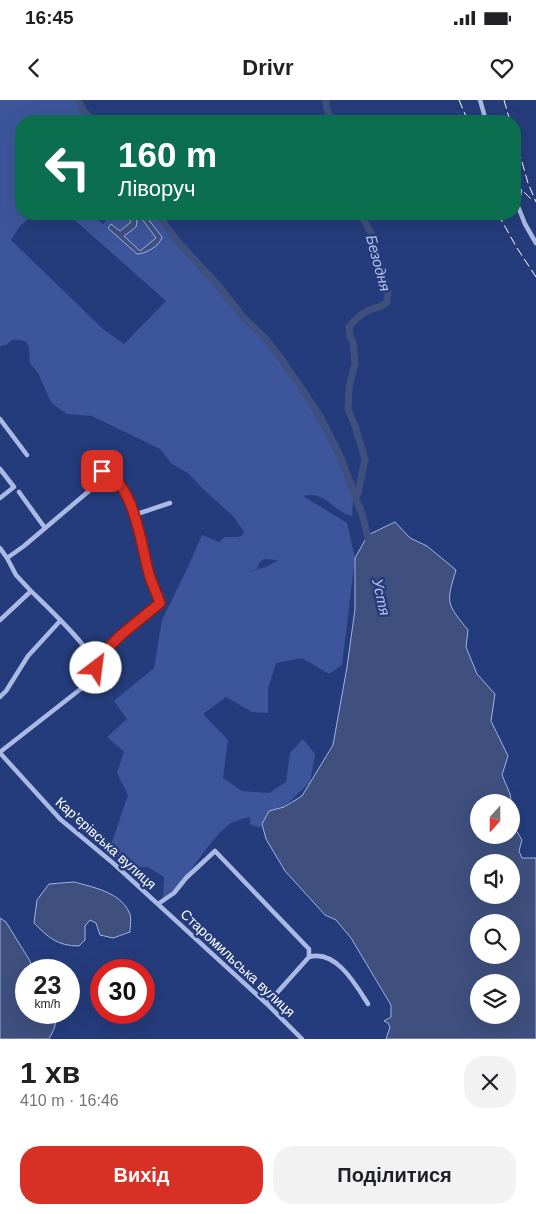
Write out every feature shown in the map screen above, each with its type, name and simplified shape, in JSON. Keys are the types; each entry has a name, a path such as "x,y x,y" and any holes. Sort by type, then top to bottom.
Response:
{"street":[{"path":"480,100 484,115"},
{"path":"521,214 536,243"},
{"path":"0,419 27,455"},
{"path":"0,469 14,487 0,498"},
{"path":"94,662 122,634 160,603 150,576 126,492 117,480 102,471"},
{"path":"7,558 24,546 109,474"},
{"path":"19,492 45,528"},
{"path":"134,516 170,503"},
{"path":"0,548 16,575 85,646 94,658 96,668 87,684 0,752"},
{"path":"0,620 28,595 30,590"},
{"path":"0,697 9,687 28,656 60,621"},
{"name":"Кар'єрівська вулиця","path":"0,752 60,819 158,904"},
{"path":"158,904 174,893 186,878 216,851 310,949 309,957 267,1004"},
{"name":"Старомильська вулиця","path":"158,904 267,1004 302,1039"},
{"path":"309,957 318,955 330,959 350,976 368,1004"}],"shaded area":[{"path":"0,100 75,100 85,115 15,115 15,220 28,220 20,226 11,240 103,329 124,344 166,301 75,220 99,220 103,224 105,220 130,220 132,222 120,231 111,225 137,254 162,237 149,220 160,220 178,244 282,361 319,422 338,459 353,499 352,516 339,510 323,498 311,495 303,496 347,523 355,558 342,665 329,674 302,658 276,663 268,688 268,713 252,712 226,697 203,714 228,740 223,778 242,791 269,793 286,782 290,753 303,739 315,754 310,782 284,807 269,811 260,828 250,824 250,817 228,825 219,833 180,884 163,899 164,877 148,867 136,867 130,873 108,854 128,795 117,773 124,752 107,737 127,719 114,701 154,668 162,620 202,535 219,542 225,537 243,535 244,532 234,517 188,473 172,464 160,449 92,416 67,414 54,405 38,373 30,363 29,348 26,342 12,340 6,345 0,346","holes":["264,559 278,560 266,567 246,573 257,569 259,563"]},
{"path":"135,220 143,220 156,238 141,251 124,236 136,227"}],"water":[{"path":"130,220 136,220 136,227 124,236 140,251 156,238 143,220 149,220 162,237 161,240 148,251 137,254 108,228 111,224 120,231 131,222"},
{"path":"395,522 410,538 427,546 456,570 450,602 455,614 468,630 466,647 477,674 495,694 491,721 508,756 502,775 510,794 470,794 470,844 520,844 520,837 522,840 519,851 522,858 536,858 536,1039 386,1039 390,1027 384,1021 391,1017 391,1005 351,938 336,920 325,915 285,871 266,839 262,824 269,811 284,807 302,796 333,745 355,609 355,558 368,535"},
{"path":"74,882 105,891 125,905 131,919 130,932 113,938 100,935 96,923 90,920 85,926 85,940 79,946 71,946 54,940 34,923 37,900 49,884"},
{"path":"0,918 6,922 29,959 15,959 15,1024 55,1024 49,1039 0,1039"}],"waterway":[{"name":"Устя","path":"78,100 87,115"},
{"name":"Безодня","path":"326,100 329,115"},
{"name":"Устя","path":"162,220 244,318 265,338 321,418 341,458 363,517 369,543"},
{"name":"Безодня","path":"355,498 358,493 365,459 348,409 349,388 355,363 349,327 362,314 385,304 388,292 372,235 364,220"}],"railway":[{"path":"459,100 465,115"},
{"path":"504,100 508,115"},
{"path":"521,158 536,202"},
{"path":"521,189 533,201"},
{"path":"501,220 536,277"}],"route":[{"path":"96,668 94,662 106,649 160,603 150,576 126,492 117,480 102,471"}]}
